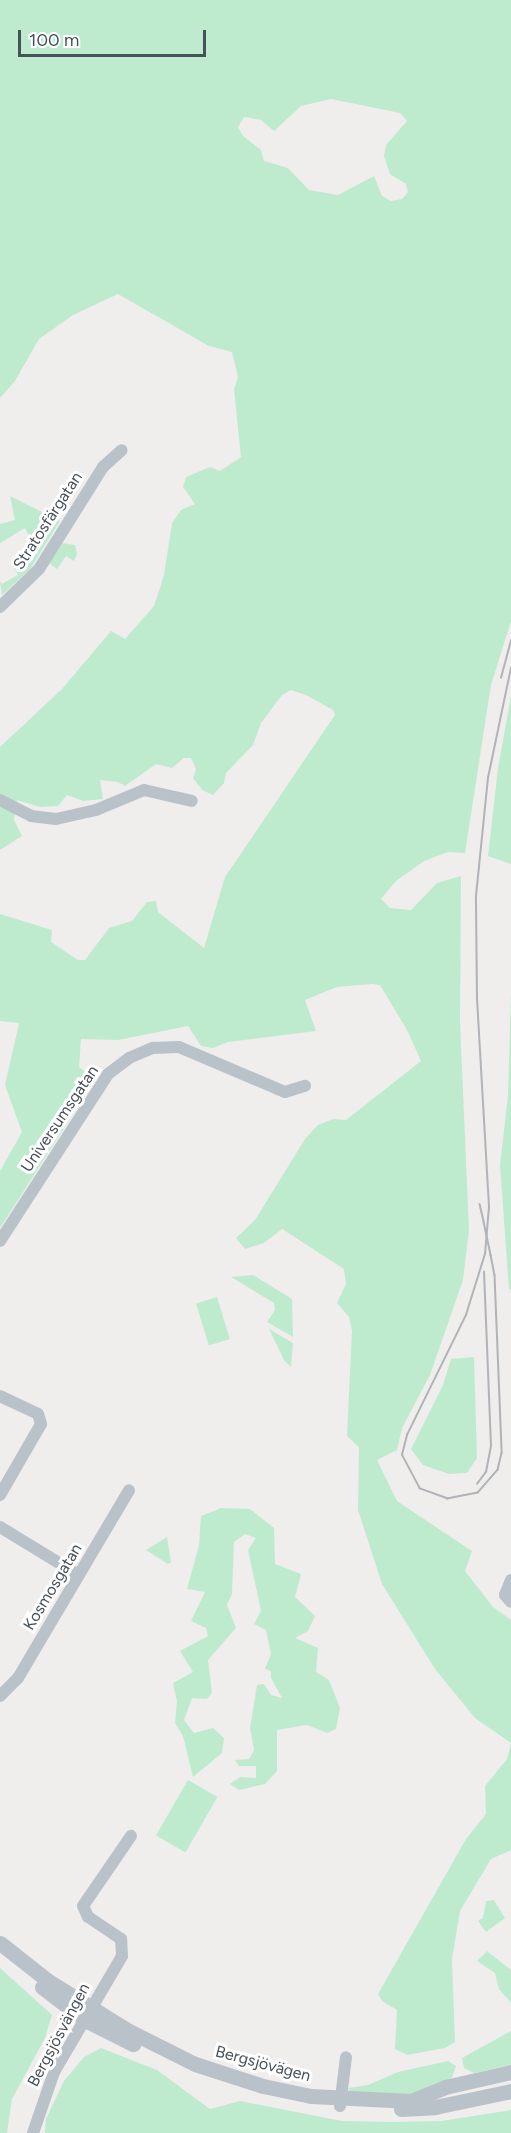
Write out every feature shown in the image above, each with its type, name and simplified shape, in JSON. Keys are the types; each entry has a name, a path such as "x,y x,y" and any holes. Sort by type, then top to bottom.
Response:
{"street":[{"name":"Stratosfärgatan","path":"0,607 39,569 103,467 122,450"},
{"path":"0,800 31,816 56,819 86,813 144,790 192,801"},
{"name":"Universumsgatan","path":"0,1241 104,1080 129,1058 153,1048 179,1047 285,1092 305,1086"},
{"path":"0,1396 38,1414 41,1424 0,1495"},
{"name":"Kosmosgatan","path":"0,1696 18,1678 129,1490"},
{"path":"0,1527 79,1575"},
{"path":"511,1580 505,1595 511,1602"},
{"name":"Bergsjösvängen","path":"33,2133 54,2072 122,1956 121,1939 88,1917 83,1906 131,1836"},
{"name":"Bergsjövägen","path":"0,1943 88,2015"},
{"name":"Bergsjövägen","path":"0,1953 88,2015 204,2076 262,2093 341,2103 421,2109 511,2091"},
{"path":"341,2103 346,2057"},
{"name":"Bergsjövägen","path":"341,2103 411,2101 445,2087 511,2072"}],"green space":[{"path":"0,0 511,0 511,621 491,685 465,853 448,852 424,861 396,881 381,899 390,908 411,910 437,883 461,876 460,1022 469,1230 463,1280 430,1375 402,1428 397,1450 377,1460 397,1501 472,1551 465,1571 493,1607 511,1620 511,1743 475,1718 435,1669 382,1584 358,1510 359,1447 347,1436 352,1331 349,1317 337,1303 346,1284 344,1269 282,1229 264,1243 245,1249 236,1238 255,1220 305,1139 318,1125 333,1119 346,1120 421,1061 407,1030 380,985 337,987 305,1000 316,1031 228,1042 213,1048 201,1046 188,1026 118,1040 81,1039 79,1067 88,1074 91,1086 0,1228 0,1171 22,1132 5,1085 19,1023 0,1021 0,914 52,930 51,942 78,960 85,960 109,928 132,921 147,902 156,901 158,912 204,948 225,877 335,715 333,710 308,696 291,690 282,695 261,723 253,745 226,773 224,783 213,795 202,790 193,778 196,769 191,758 184,758 172,768 156,764 125,786 118,782 100,780 103,799 83,801 67,795 58,806 40,807 17,800 14,820 22,836 0,850 0,747 62,689 111,631 125,639 154,606 164,575 172,523 181,510 195,504 183,487 186,477 210,467 220,471 241,457 234,389 238,377 232,352 209,346 118,294 73,315 39,339 15,381 0,398","holes":["331,99 400,113 407,121 386,145 384,156 390,174 406,184 408,192 402,199 391,201 382,196 374,176 338,195 309,190 288,168 264,161 261,150 243,136 238,127 244,117 261,120 274,131 301,106"]},
{"path":"10,496 60,521 30,569 2,595 0,581 2,584 18,575 14,567 38,553 25,528 0,543 0,524 15,520"},
{"path":"63,543 75,545 77,554 74,561 66,556 57,569 49,563"},
{"path":"511,696 511,864 488,856 498,768"},
{"path":"511,992 511,1289 509,1290 500,1165 508,1096"},
{"path":"253,1275 292,1299 293,1337 267,1322 275,1310 274,1303 231,1277"},
{"path":"217,1297 230,1339 209,1346 196,1303"},
{"path":"269,1329 293,1343 291,1367 284,1360"},
{"path":"474,1357 477,1458 467,1473 449,1474 423,1465 411,1449 443,1385 451,1359"},
{"path":"221,1508 250,1509 274,1528 275,1564 301,1574 295,1597 315,1616 308,1631 295,1638 318,1648 316,1672 329,1680 340,1708 336,1729 327,1733 307,1725 277,1730 277,1771 265,1784 239,1790 230,1784 240,1777 256,1778 256,1766 239,1766 235,1760 249,1759 254,1750 250,1728 257,1685 264,1684 271,1695 282,1698 271,1678 271,1671 265,1669 271,1654 266,1630 254,1624 261,1611 248,1550 256,1538 245,1534 234,1542 232,1594 227,1605 236,1628 208,1660 212,1693 207,1699 192,1698 184,1720 194,1733 213,1728 224,1738 222,1753 193,1777 183,1736 175,1723 177,1701 173,1683 193,1672 180,1651 208,1636 206,1628 191,1621 205,1592 187,1589 199,1545 201,1516"},
{"path":"167,1537 171,1562 168,1564 146,1550"},
{"path":"511,1743 511,1850 491,1859 460,1911 452,1959 455,2042 445,2048 407,2055 395,2049 397,2010 382,2001 378,1994 466,1839 486,1814 485,1786 507,1759"},
{"path":"188,1780 217,1797 185,1852 156,1835"},
{"path":"494,1900 505,1918 486,1932 478,1921 483,1918 486,1901"},
{"path":"487,1951 511,1970 511,2003 499,1989 495,1973 477,1961"},
{"path":"0,1968 52,2015 45,2038 12,2099 7,2133 0,2133"},
{"path":"511,2031 511,2065 474,2073 464,2068 462,2058"},
{"path":"101,2048 157,2070 210,2109 240,2101 342,2121 391,2122 441,2121 511,2110 511,2133 45,2133 46,2119 64,2081 84,2057"},
{"path":"448,2061 456,2066 452,2078 417,2095 351,2093 348,2088 368,2085 398,2072"}],"tram line":[{"path":"501,678 511,640"},
{"path":"480,1204 484,1222 491,1255 495,1275 502,1453 498,1470 478,1493 448,1499 420,1489 402,1455 407,1435 466,1315 485,1254 489,1207 477,999 476,896 488,778 511,668"},
{"path":"477,1484 486,1472 491,1446 484,1272"}]}
